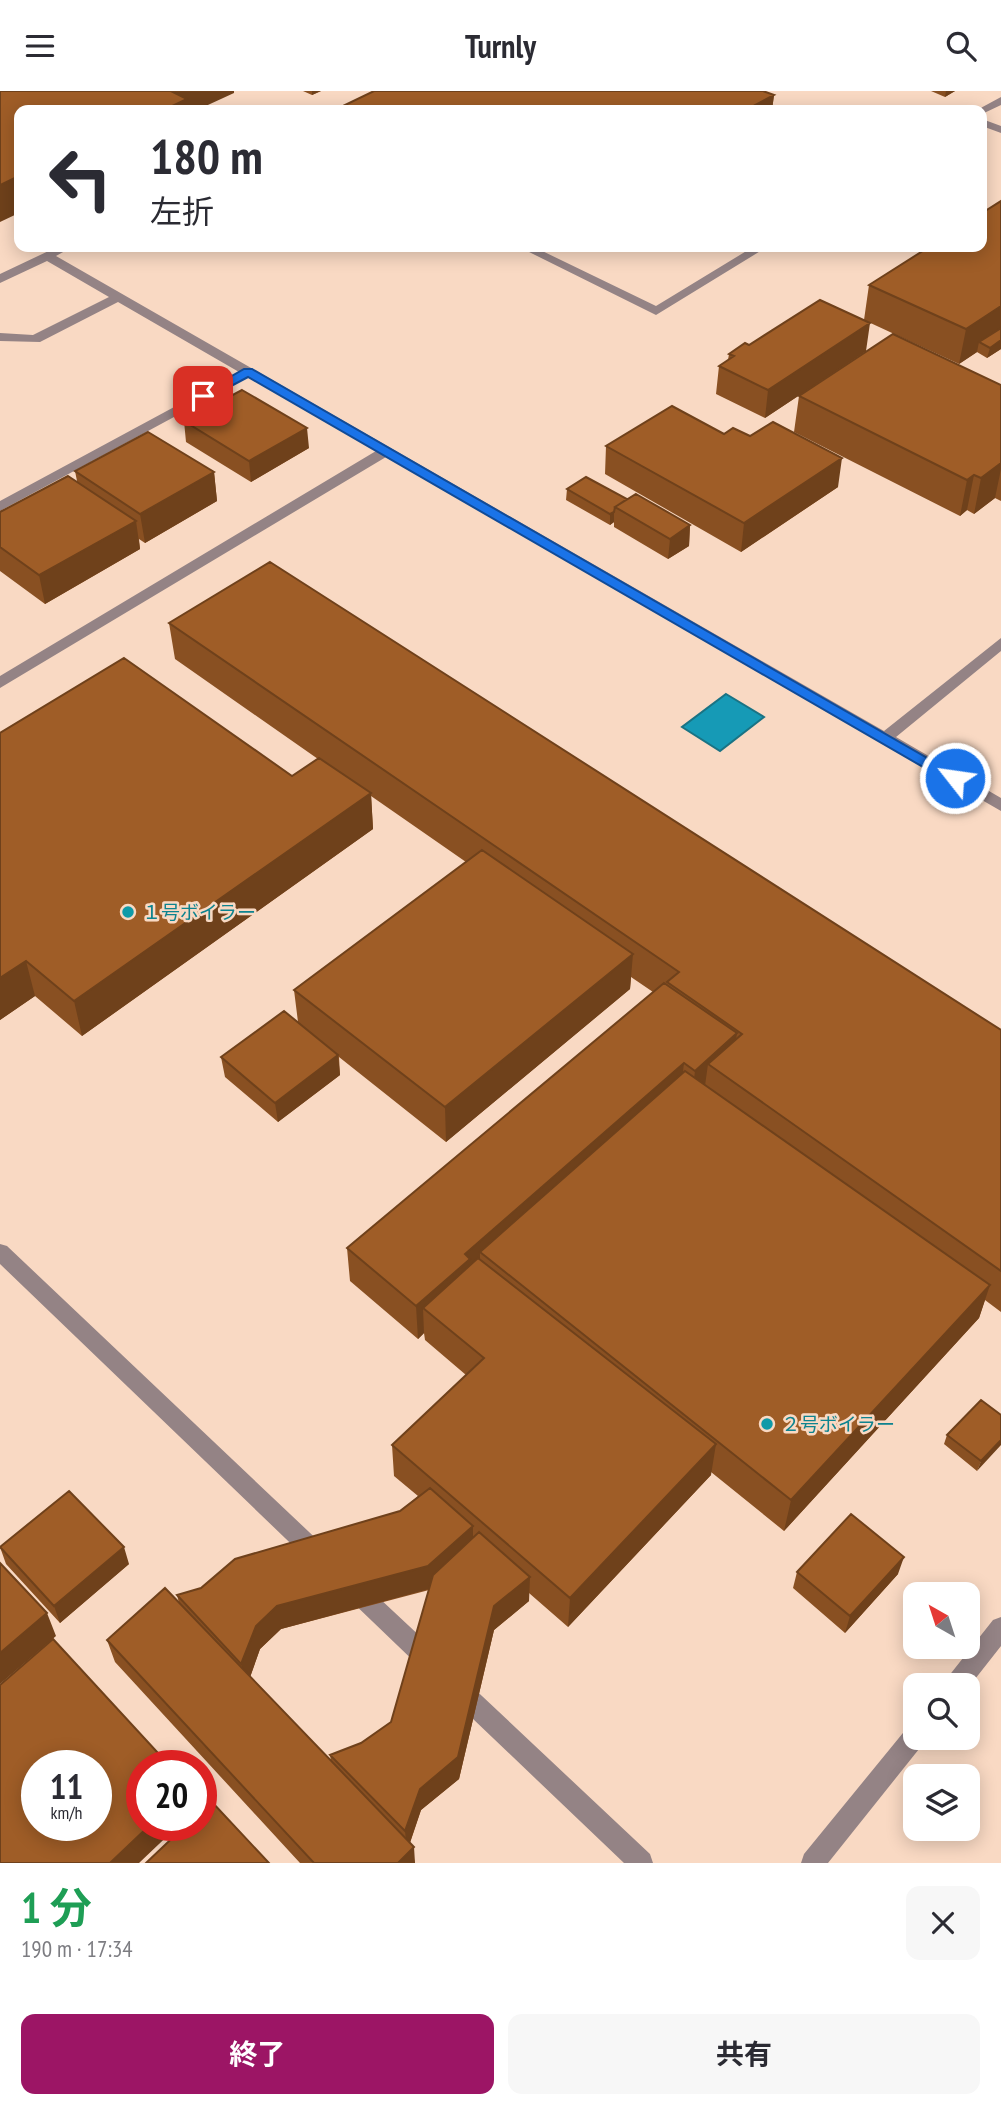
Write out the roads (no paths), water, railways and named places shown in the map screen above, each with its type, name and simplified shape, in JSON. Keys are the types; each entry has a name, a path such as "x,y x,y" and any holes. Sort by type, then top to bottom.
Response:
{"lane":[{"path":"0,279 55,252"},
{"path":"535,252 656,311 753,252"},
{"path":"47,256 1001,805"},
{"path":"0,337 35,339 119,297"},
{"path":"0,507 248,372"},
{"path":"0,683 386,451"},
{"path":"885,738 1001,643"},
{"path":"0,1252 641,1863"},
{"path":"965,1673 1001,1628"},
{"path":"813,1863 903,1750"}],"water":[{"path":"726,694 764,717 720,751 682,727"}],"place":[{"name":"１号ボイラー","path":"128,912"},
{"name":"２号ボイラー","path":"767,1424"}]}
